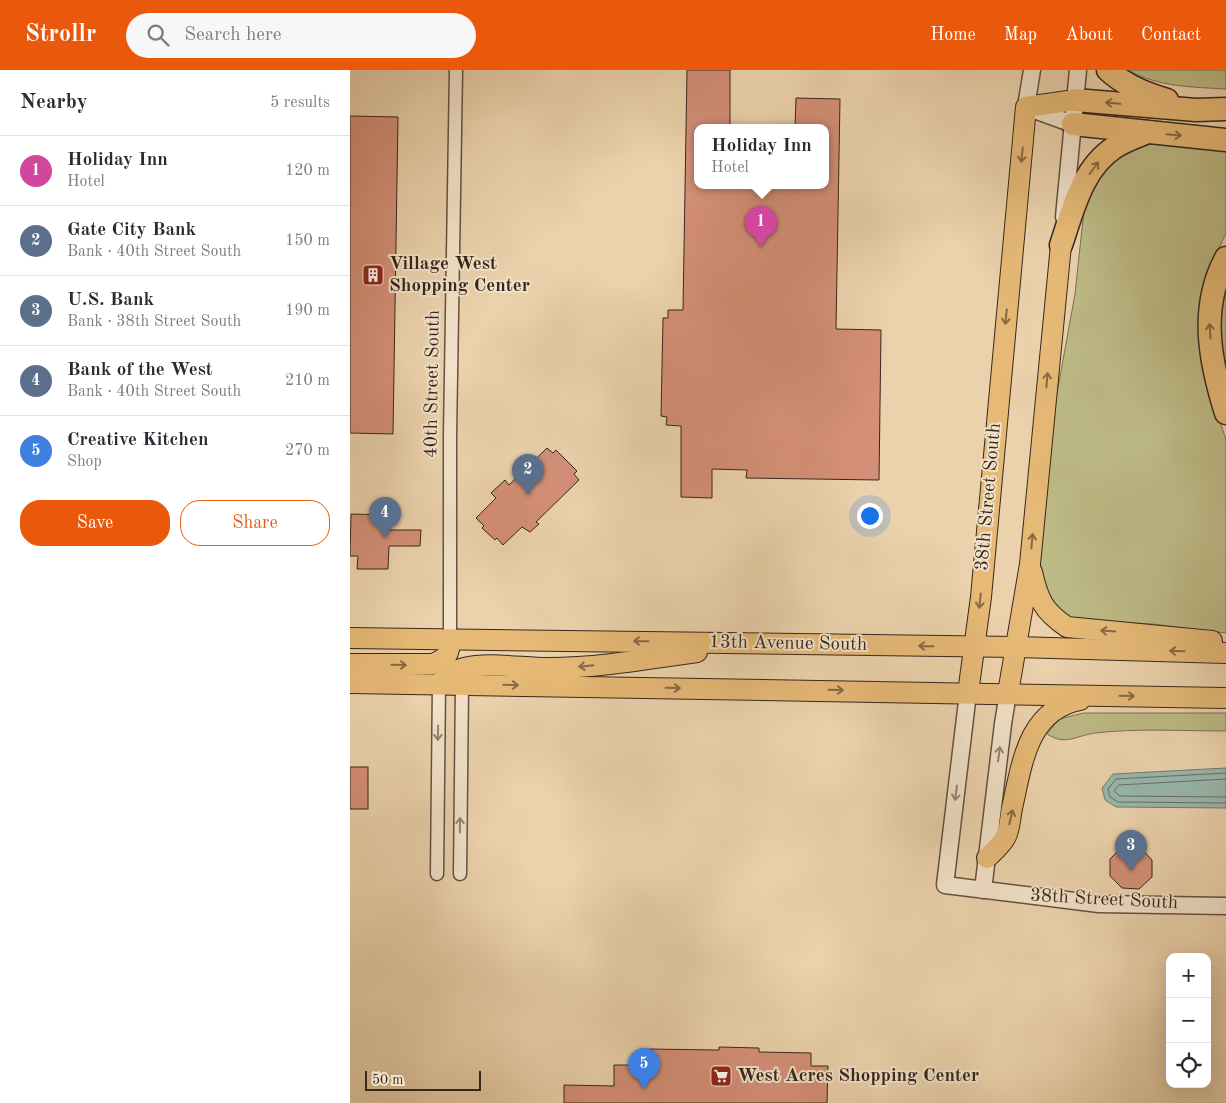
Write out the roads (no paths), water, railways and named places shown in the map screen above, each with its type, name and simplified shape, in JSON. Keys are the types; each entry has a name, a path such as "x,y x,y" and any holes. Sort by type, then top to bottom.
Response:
{"highway":[{"path":"1108,70 1118,80 1154,97 1196,110"},
{"path":"1075,100 1196,110 1226,109"},
{"path":"1073,124 1226,140"},
{"path":"1061,244 1083,184 1095,164 1114,147 1147,132"},
{"path":"1226,258 1217,274 1209,319 1212,360 1226,413"}],"main road":[{"path":"1026,107 1075,100"},
{"name":"38th Street South","path":"968,693 975,646 1026,107"},
{"path":"1008,693 1030,564 1061,244"},
{"path":"1030,564 1036,591 1042,604 1053,617 1067,627 1226,643"},
{"name":"13th Avenue South","path":"350,638 975,646 1226,653"},
{"path":"350,664 433,664 444,659 449,652 450,639"},
{"path":"439,684 454,671 466,667 550,668 580,666 653,658 756,643"},
{"path":"350,683 1226,698"},
{"path":"987,858 1006,837 1024,759 1031,738 1042,720 1055,708 1069,702 1102,695"}],"street":[{"name":"40th Street South","path":"450,639 450,436 456,70"},
{"name":"38th Street South","path":"1026,107 1032,70"},
{"path":"1061,244 1078,70"},
{"path":"1026,107 1073,124"},
{"path":"437,874 439,684"},
{"path":"460,874 462,685"},
{"name":"38th Street South","path":"968,693 945,886 1099,904 1226,906"},
{"path":"983,890 1008,693"}],"water":[{"path":"1226,768 1226,808 1116,807 1105,800 1102,788 1113,774"}],"place":[{"name":"Holiday Inn","path":"761,247"},
{"name":"Village West Shopping Center","path":"373,275"},
{"name":"Gate City Bank","path":"528,495"},
{"name":"Bank of the West","path":"385,538"},
{"name":"U.S. Bank","path":"1131,871"},
{"name":"West Acres Shopping Center","path":"721,1076"},
{"name":"Creative Kitchen","path":"644,1089"}]}
